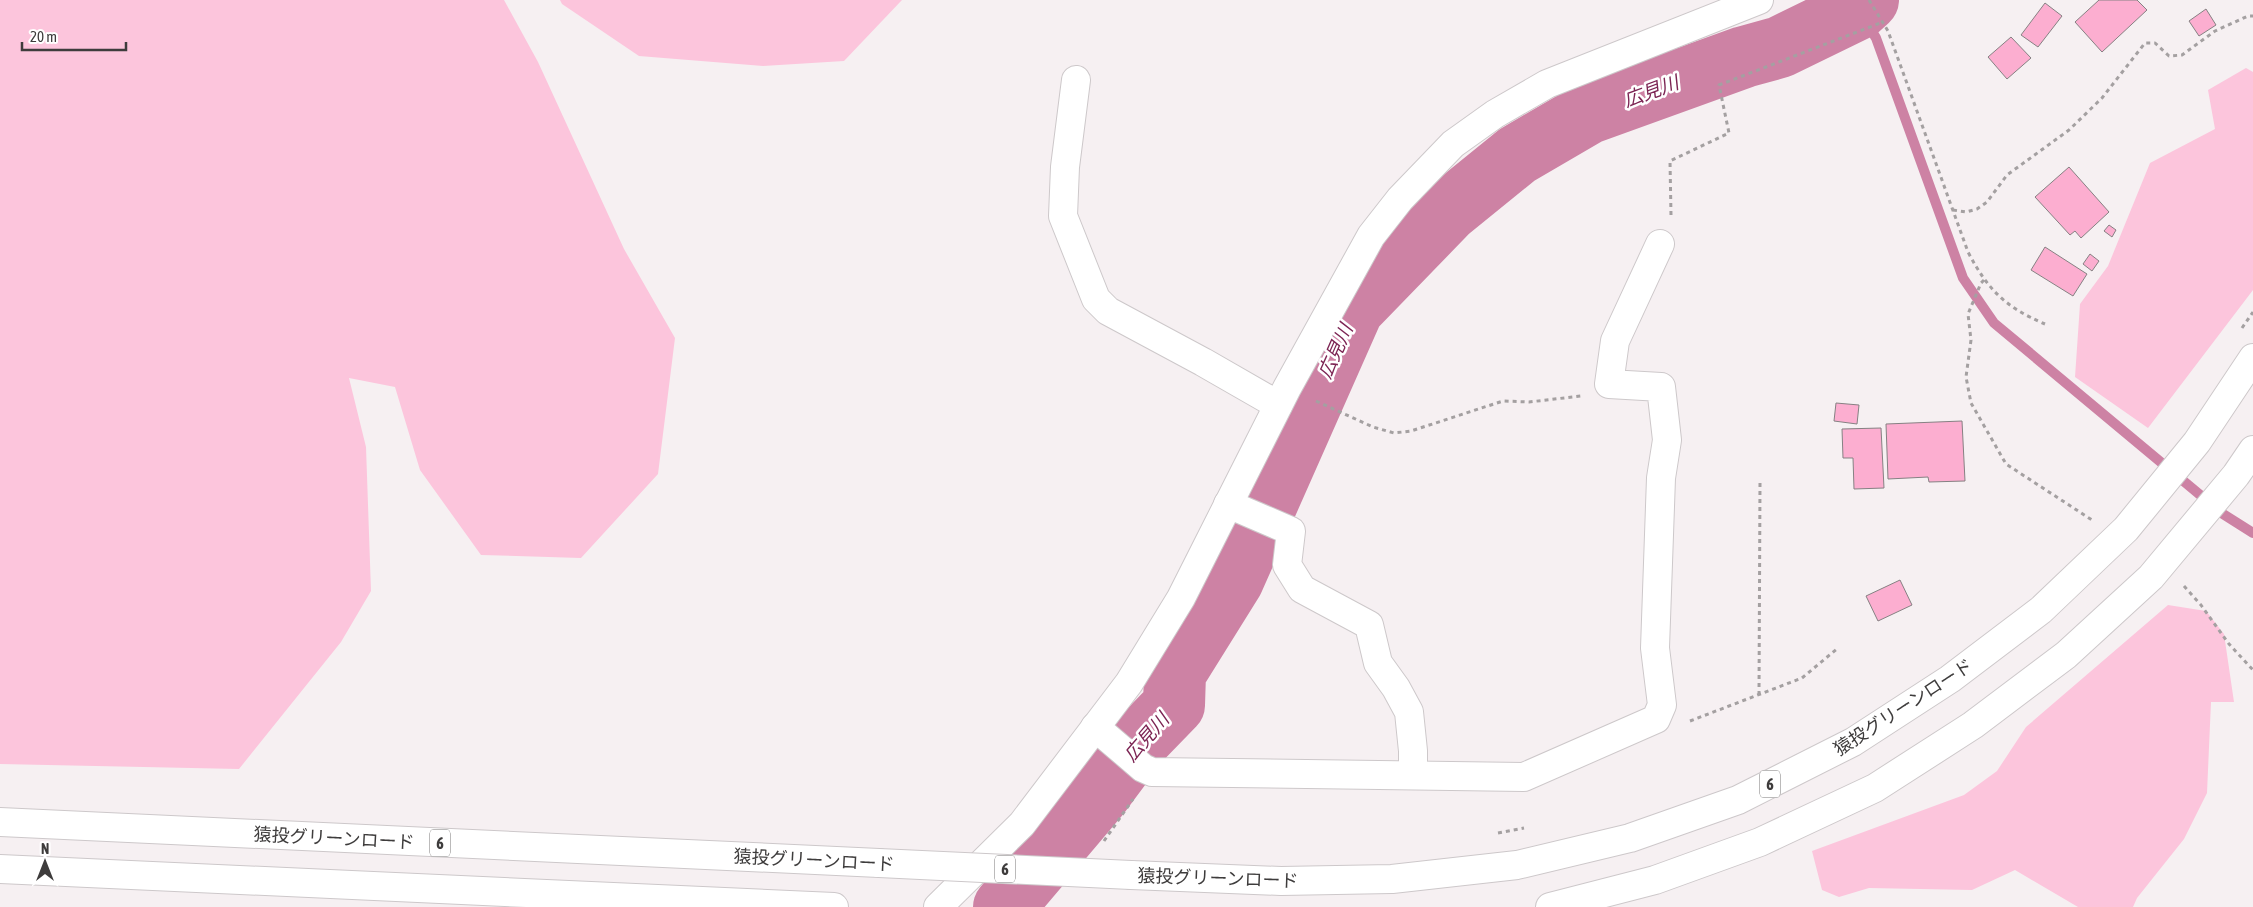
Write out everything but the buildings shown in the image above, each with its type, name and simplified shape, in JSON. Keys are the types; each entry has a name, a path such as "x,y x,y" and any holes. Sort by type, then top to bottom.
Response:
{"main road":[{"path":"938,907 1022,824 1130,683 1181,598 1283,397 1371,236 1394,205 1453,144 1495,114 1547,84 1750,2"},
{"path":"1076,80 1065,167 1064,216 1096,299 1108,311 1204,362 1283,397"},
{"path":"1096,728 1143,768 1152,772 1524,777 1656,719 1662,705 1656,648 1661,478 1667,440 1661,387 1609,384 1615,341 1660,244"},
{"name":"猿投グリーンロード","path":"0,822 879,864 1281,881 1392,879 1517,865 1630,838 1738,800 1854,742 1950,679 2041,610 2126,529 2197,442 2253,358"},
{"path":"1550,907 1656,880 1760,842 1875,788 1973,725 2066,654 2151,577 2236,475 2253,450"},
{"path":"1229,505 1291,530 1287,565 1302,588 1369,625 1378,663 1396,688 1409,712 1413,751 1413,775"},
{"path":"0,868 834,907"}],"path":[{"path":"1869,0 1888,31 1968,252 1984,280 1999,296 2021,314 2045,324"},
{"path":"1953,210 1972,210 1987,202 2007,175 2069,130 2102,98 2145,43 2155,43 2169,56 2182,55 2214,30 2248,16 2253,16"},
{"path":"1660,244 1671,229 1670,161 1729,133 1719,85 1883,22"},
{"path":"1984,280 1968,314 1971,340 1966,377 1971,403 2006,464 2095,521 2089,528"},
{"path":"2240,331 2253,312"},
{"path":"1283,397 1394,433 1411,431 1503,401 1529,402 1598,394 1609,384"},
{"path":"1759,695 1760,483"},
{"path":"2180,582 2201,605 2229,644 2253,670"},
{"path":"1656,719 1666,723 1683,724 1759,695 1802,678 1838,648"},
{"path":"1491,834 1530,827"}],"shaded area":[{"path":"0,0 504,0 538,62 624,249 675,338 658,474 581,558 481,555 420,470 395,387 349,378 366,447 371,591 341,642 239,769 0,764"},
{"path":"560,0 902,0 844,61 763,66 639,56 562,4"},
{"path":"2246,68 2253,72 2253,290 2148,428 2075,377 2080,304 2108,266 2150,163 2215,129 2208,90"},
{"path":"2168,605 2206,611 2224,634 2234,702 2211,702 2207,793 2184,839 2137,898 2133,907 2078,907 2015,870 1972,890 1869,888 1839,897 1822,890 1812,851 1964,795 1997,771 2026,727"}],"waterway":[{"name":"広見川","path":"1004,907 1099,795 1140,740 1174,705 1175,673 1233,580 1353,309 1448,211 1517,155 1589,113 1744,57 1780,47 1858,9 1868,0"},
{"path":"1858,9 1876,38 1963,278 1994,323 2223,514 2253,533"}]}
